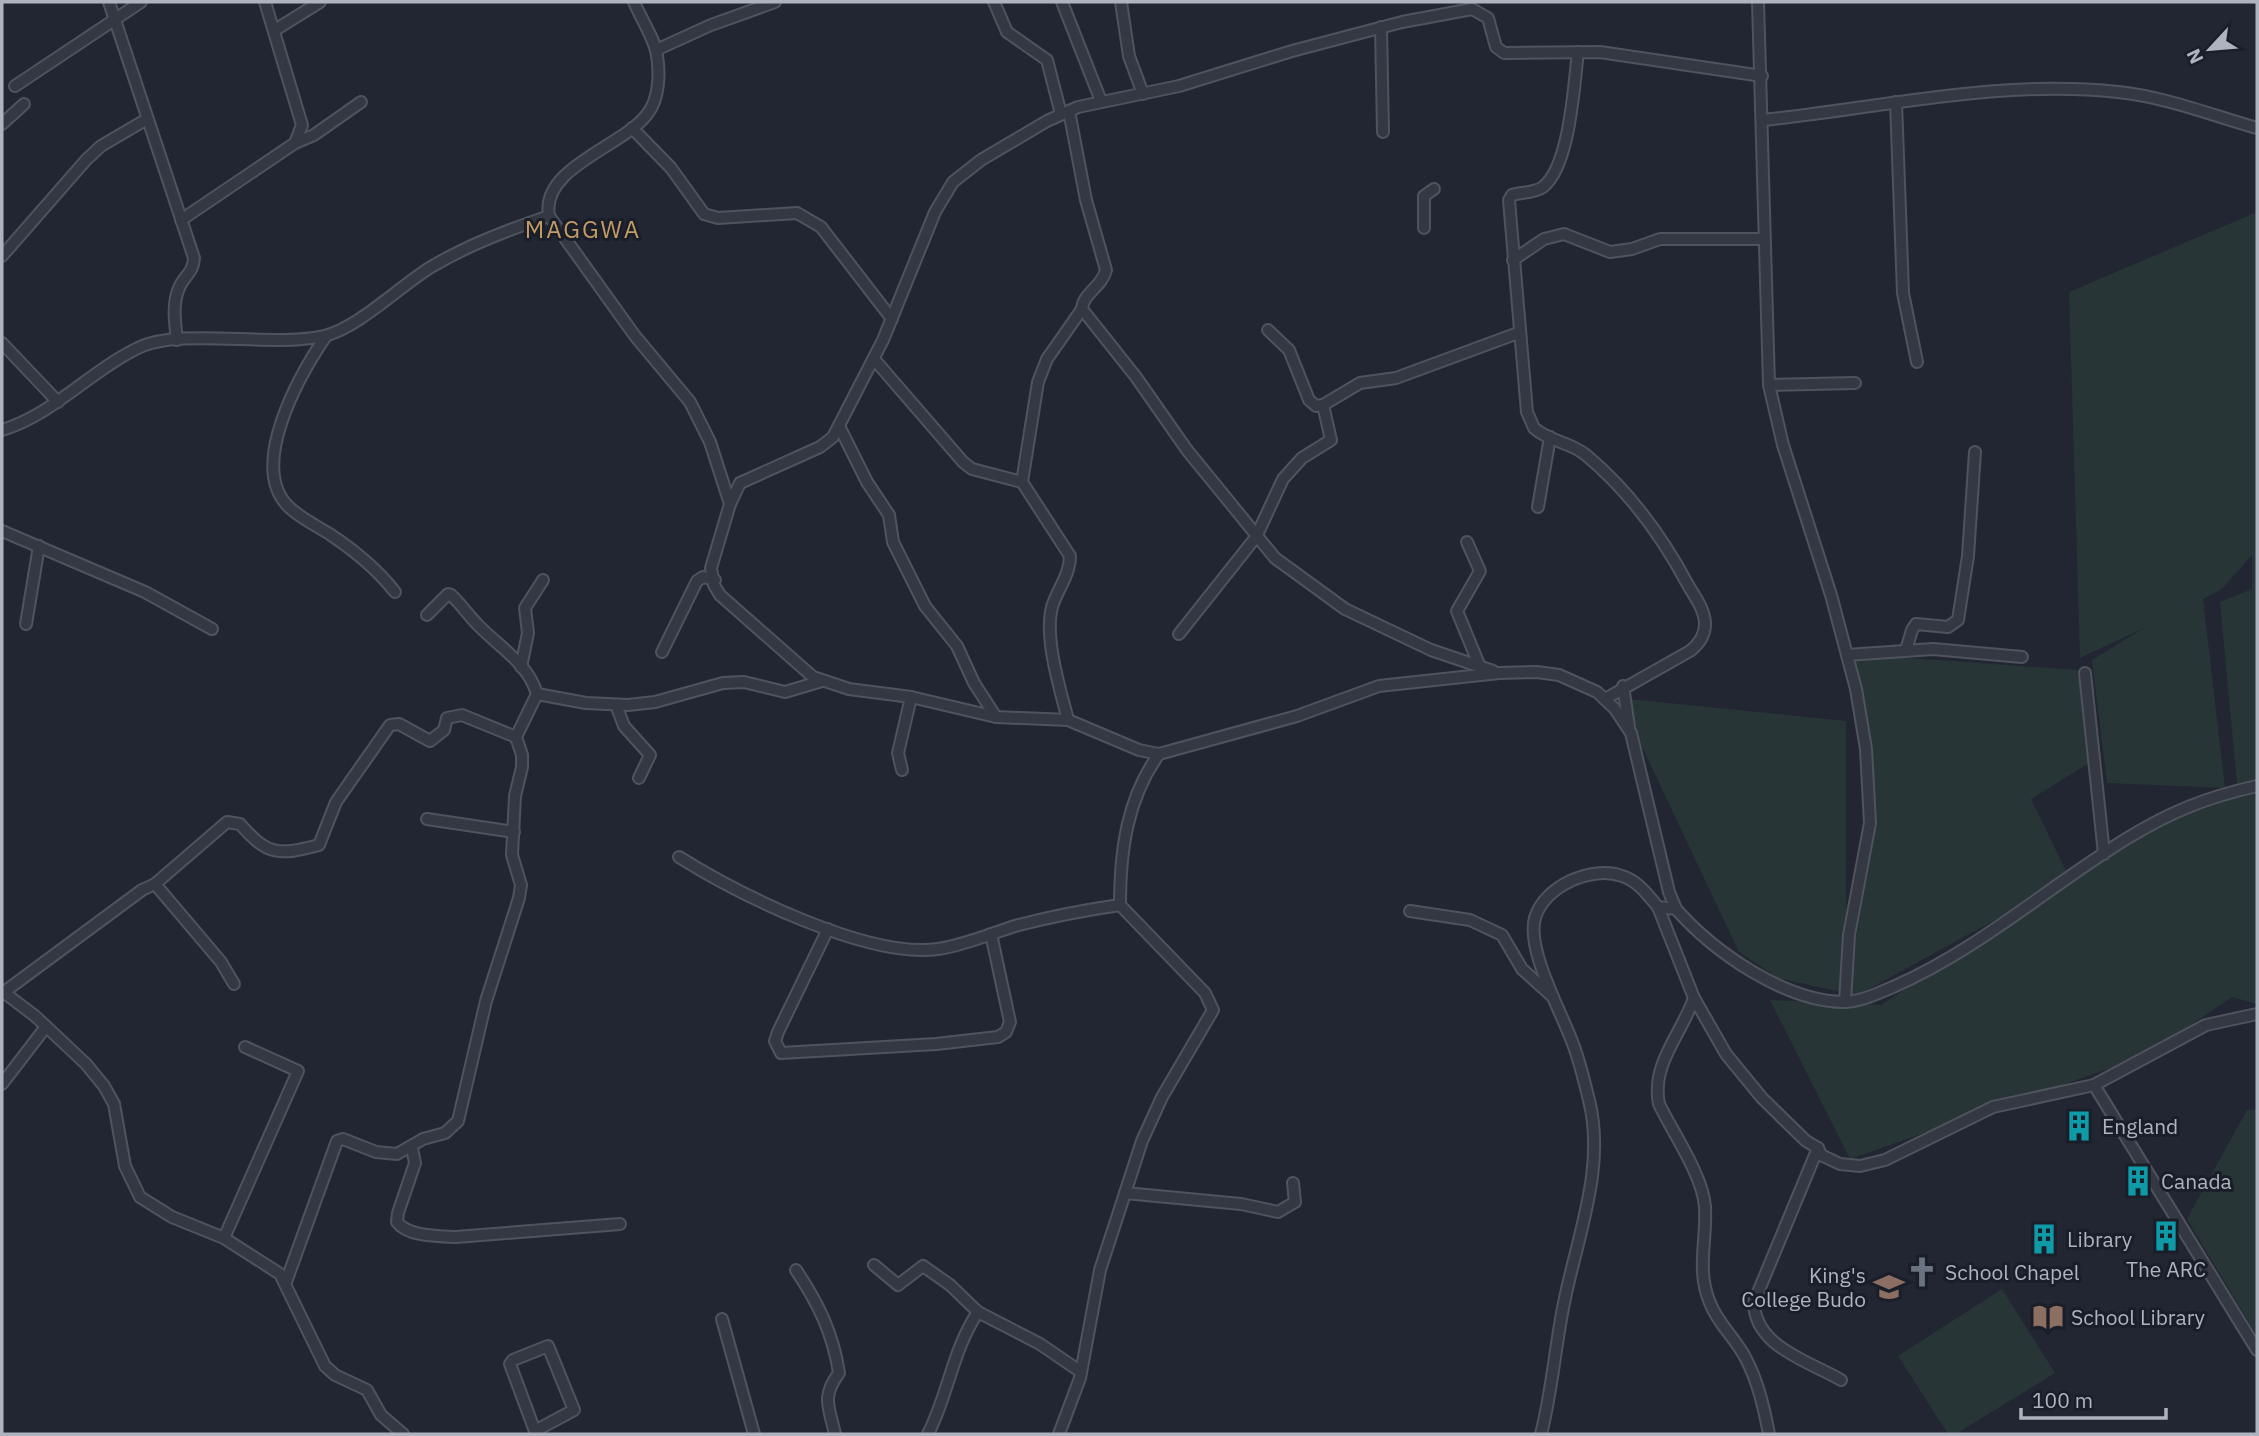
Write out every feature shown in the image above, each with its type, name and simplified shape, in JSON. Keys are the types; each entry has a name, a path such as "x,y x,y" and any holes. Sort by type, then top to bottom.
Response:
{"street":[{"path":"109,2 194,258 189,278 182,282 176,295 177,340"},
{"path":"15,86 141,2"},
{"path":"265,2 302,125 295,143"},
{"path":"275,30 320,2"},
{"path":"634,2 656,50 654,102 648,114 632,128 570,172 556,187 547,205 548,216 635,336 690,402 710,442 730,504"},
{"path":"656,50 711,25 775,2"},
{"path":"994,2 1007,32 1046,60 1065,112 1106,270 1102,281 1085,298 1082,309 1047,359 1038,382 1022,482 1070,556 1069,569 1052,607 1048,629 1068,720"},
{"path":"1062,2 1101,101"},
{"path":"1121,2 1129,56 1143,94"},
{"path":"1758,2 1769,385 1783,445 1847,655 1866,749 1870,823 1850,935 1845,1002"},
{"path":"1631,733 1597,692 1559,675 1537,672 1499,673 1379,686 1297,716 1159,754 1139,750 1068,720 996,717 911,697 849,689 822,681 800,667 720,595 714,585 711,568 730,504 740,483 827,443 840,428 892,319 928,227 953,182 990,153 1065,112 1101,101 1203,80 1292,51 1381,27 1441,12 1472,9 1488,19 1496,47 1504,53 1600,52 1762,76"},
{"path":"1381,27 1383,132"},
{"path":"1578,52 1566,135 1551,179 1539,190 1516,194 1509,200 1518,333 1529,423 1538,433 1571,444 1587,456 1650,522 1663,539 1702,610 1705,623 1699,643 1690,651 1623,686 1605,699"},
{"path":"1763,120 1896,102 2037,89 2118,92 2152,98 2257,128"},
{"path":"1896,102 1902,283 1917,362"},
{"path":"181,220 360,103"},
{"path":"2,124 24,104"},
{"path":"2,256 86,160 101,146 147,119"},
{"path":"632,128 656,151 707,215 797,213 821,227 892,319"},
{"path":"1424,228 1424,196 1434,190"},
{"path":"2,430 58,402 137,348 177,340 260,340 326,335 376,307 432,267 499,233 548,216"},
{"path":"1513,260 1544,239 1564,234 1610,252 1632,249 1660,239 1764,239"},
{"path":"1082,309 1256,537 1300,579 1345,609 1431,650 1499,673"},
{"path":"1268,330 1289,350 1311,405 1323,405 1360,383 1396,378 1518,333"},
{"path":"326,335 308,362 275,442 272,461 277,484 288,506 373,567 395,592"},
{"path":"2,342 58,402"},
{"path":"874,359 963,462 972,469 1022,482"},
{"path":"1769,385 1856,383"},
{"path":"1179,634 1256,537 1283,479 1302,458 1331,440 1323,405"},
{"path":"840,428 889,515 893,542 925,606 957,646 974,683 996,717"},
{"path":"1538,507 1550,437"},
{"path":"1906,650 1916,624 1948,627 1958,620 1968,556 1975,452"},
{"path":"2,531 145,592 212,629"},
{"path":"1467,542 1479,571 1457,611 1480,667"},
{"path":"26,624 38,546"},
{"path":"662,652 697,582 703,577 715,580"},
{"path":"521,667 521,654 528,633 525,608 543,580"},
{"path":"286,1282 337,1141 343,1139 393,1155 412,1148 423,1139 445,1133 458,1121 486,1001 519,898 521,885 512,855 516,796 522,767 522,755 516,737 537,694 534,679 451,595 447,595 427,615"},
{"path":"1847,655 1906,650 1969,651 2022,657"},
{"path":"2085,673 2105,854"},
{"path":"537,694 615,705 655,702 732,682 785,692 822,681"},
{"path":"1623,686 1631,733 1667,884 1676,909 1690,925 1770,982 1797,994 1845,1002 1869,997 1956,955 2105,854 2180,808 2203,799 2257,786"},
{"path":"902,770 898,753 911,697"},
{"path":"615,705 624,726 650,755 639,778"},
{"path":"403,1434 381,1415 367,1390 335,1375 325,1366 297,1313 286,1282 271,1266 224,1238 173,1217 140,1198 125,1166 110,1096 86,1064 35,1016 3,992 142,890 155,884 228,822 240,824 251,839 266,850 284,852 319,845 336,802 390,725 398,724 430,741 443,730 447,718 462,715 516,737"},
{"path":"1059,1434 1066,1421 1081,1372 1100,1270 1150,1119 1213,1010 1205,993 1120,905 1121,867 1132,805 1141,779 1159,754"},
{"path":"427,820 514,832"},
{"path":"679,857 732,887 828,929 862,940 915,950 957,946 1040,919 1120,905"},
{"path":"1542,1434 1564,1305 1594,1167 1590,1104 1574,1046 1555,999 1533,931 1540,907 1547,898 1571,881 1605,872 1635,882 1658,906 1694,999 1726,1054 1762,1098 1806,1141 1818,1148 1821,1155 1840,1164 1860,1166 1885,1160 1993,1107 2094,1086 2206,1025 2257,1014"},
{"path":"155,884 221,962 234,984"},
{"path":"1658,906 1676,909"},
{"path":"1410,911 1470,920 1502,935 1522,969 1555,999"},
{"path":"828,929 778,1032 775,1041 781,1052 998,1037 1006,1032 1010,1022 991,934"},
{"path":"1694,999 1688,1016 1659,1067 1656,1090 1659,1104 1700,1186 1705,1208 1701,1259 1710,1304 1728,1336 1744,1354 1756,1380 1769,1434"},
{"path":"2,1084 45,1028"},
{"path":"224,1238 298,1071 245,1047"},
{"path":"2094,1086 2257,1350"},
{"path":"412,1148 415,1163 397,1218 403,1228 430,1235 456,1237 620,1224"},
{"path":"1818,1148 1754,1302 1754,1318 1767,1338 1841,1380"},
{"path":"1125,1193 1241,1203 1278,1212 1295,1202 1293,1183"},
{"path":"874,1265 898,1285 923,1266 950,1285 978,1312 1040,1344 1081,1372"},
{"path":"796,1270 826,1321 835,1349 839,1373 828,1388 827,1396 835,1434"},
{"path":"929,1434 943,1408 945,1390 978,1312"},
{"path":"722,1319 754,1434"},
{"path":"548,1346 574,1410 535,1433 510,1364 513,1360 548,1346"}],"shaded area":[{"path":"2257,212 2257,780 2237,784 2220,602 2252,589 2252,555 2222,589 2203,599 2225,788 2107,783 2092,660 2144,628 2080,658 2069,292"},
{"path":"1855,654 2077,670 2094,760 2031,799 2070,879 1845,1002 1873,840"},
{"path":"1619,698 1846,721 1846,993 1778,978 1739,952"},
{"path":"2257,791 2257,1004 2232,997 2145,1056 1850,1159 1770,1000 1881,1005 2180,809"},
{"path":"2257,1109 2257,1336 2187,1219 2247,1110"},
{"path":"2002,1289 2055,1373 1956,1434 1948,1434 1898,1356"}],"place":[{"name":"England","path":"2079,1126"},
{"name":"Canada","path":"2138,1181"},
{"name":"The ARC","path":"2166,1236"},
{"name":"Library","path":"2044,1239"},
{"name":"School Chapel","path":"1922,1272"},
{"name":"King's College Budo","path":"1889,1287"},
{"name":"School Library","path":"2048,1317"}],"district":[{"name":"MAGGWA","path":"583,229"}]}
